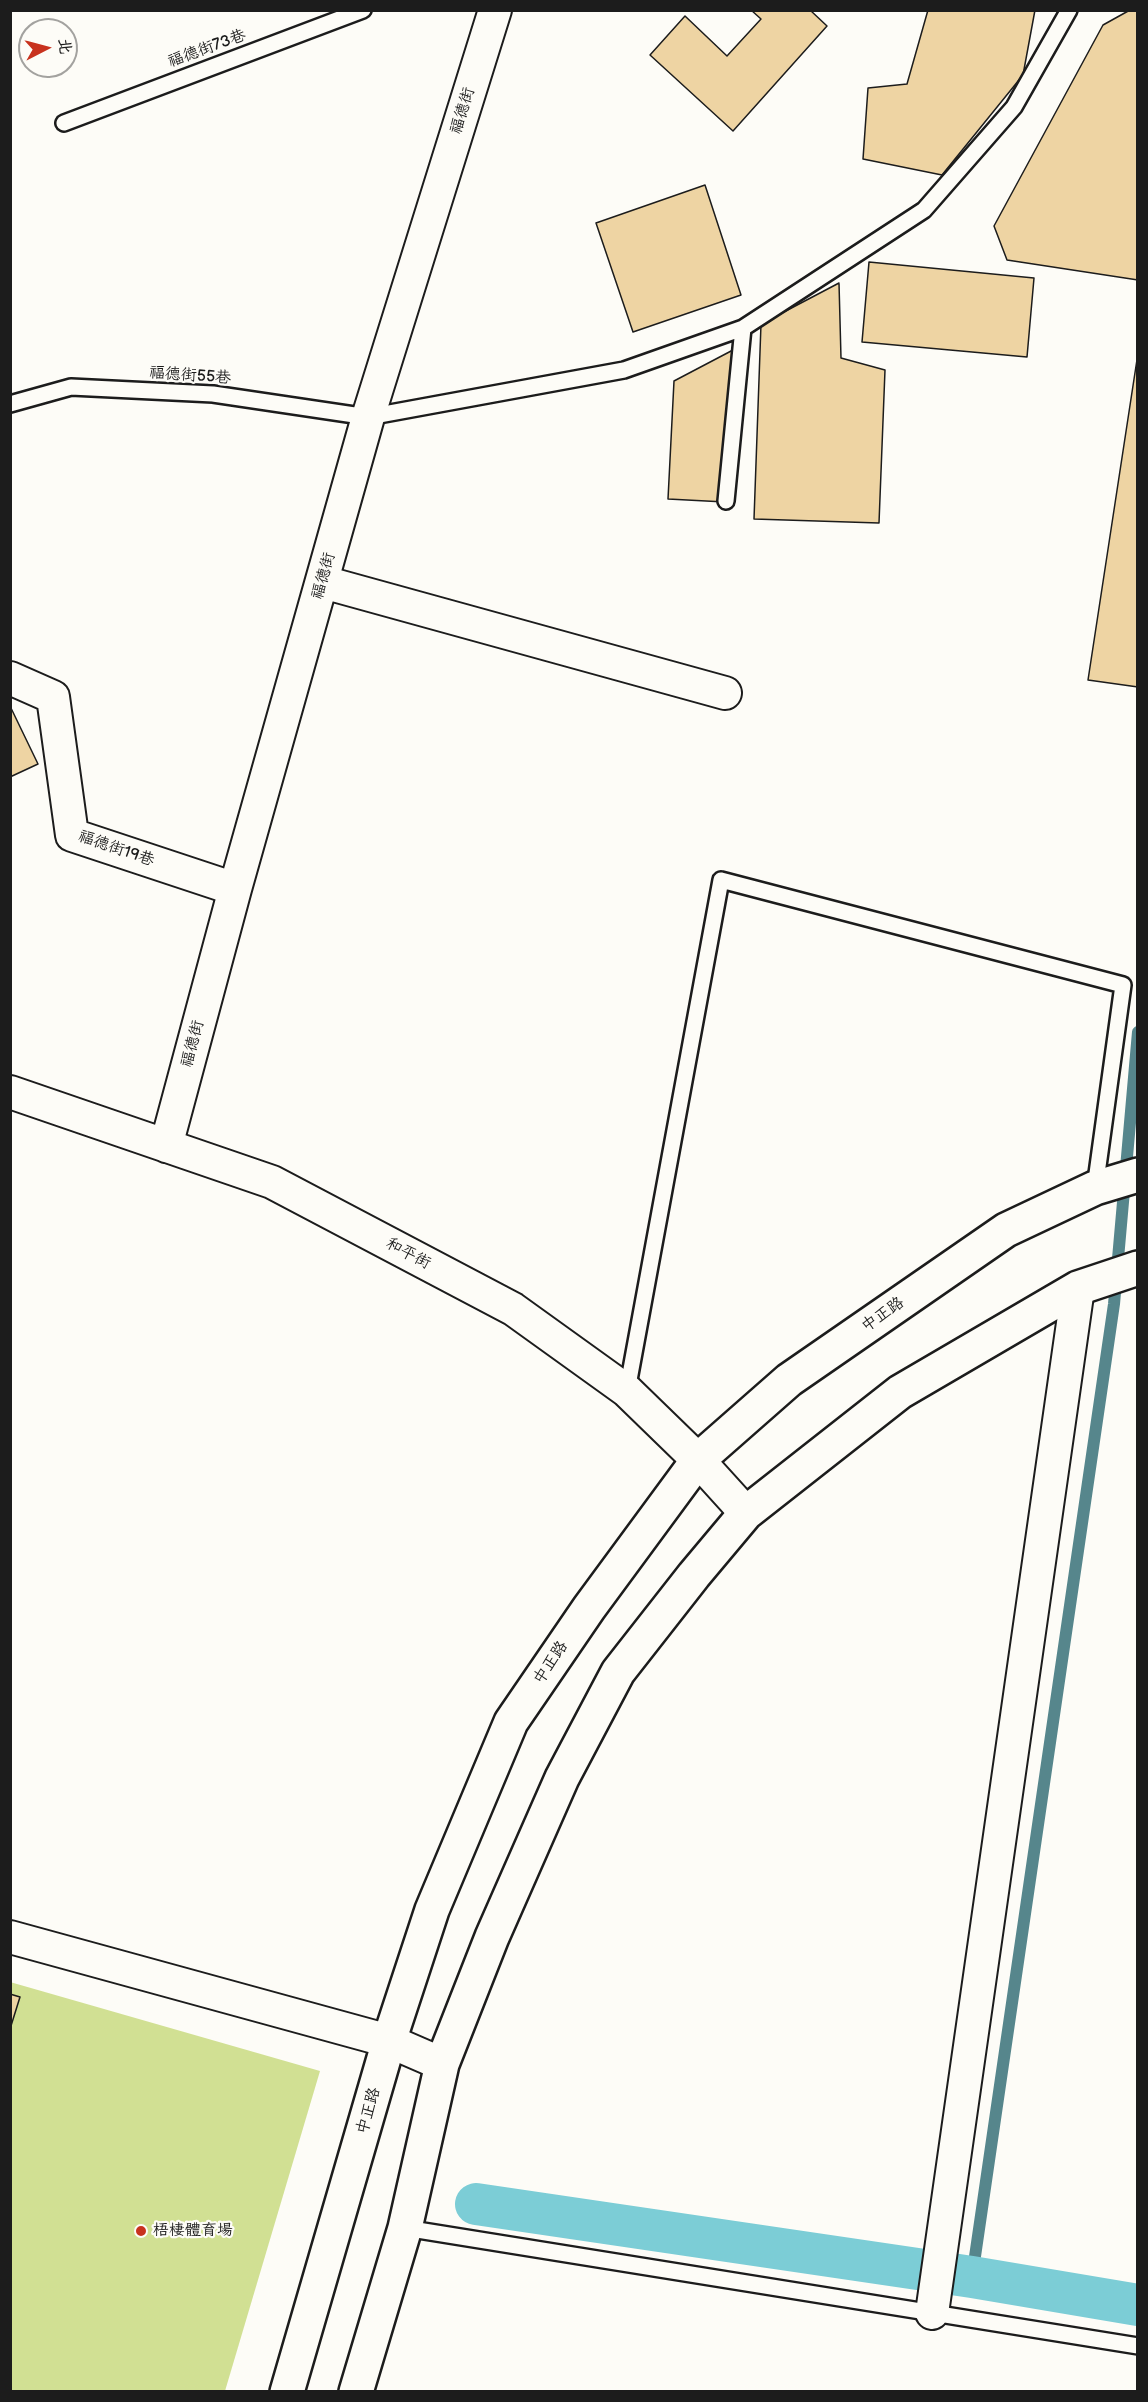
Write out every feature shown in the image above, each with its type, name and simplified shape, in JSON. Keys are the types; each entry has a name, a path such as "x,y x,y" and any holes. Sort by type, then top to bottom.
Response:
{"street":[{"name":"福德街","path":"166,1146 235,889 368,417 495,10"},
{"path":"322,582 725,693"},
{"name":"福德街19巷","path":"10,678 53,696 72,835 235,889"},
{"name":"和平街","path":"10,1092 272,1182 513,1309 627,1391 698,1460 746,1513"},
{"name":"中正路","path":"287,2391 389,2041 432,1910 511,1722 589,1608 698,1460 789,1380 1006,1230 1095,1188 1137,1175"},
{"path":"356,2391 405,2228 442,2064 492,1937 562,1778 618,1672 746,1513 900,1392 1078,1288 1137,1268"},
{"path":"932,2313 1078,1288"},
{"path":"10,1937 389,2041 442,2064"}],"lane":[{"name":"福德街73巷","path":"64,123 363,10"},
{"name":"福德街55巷","path":"10,404 71,387 213,394 368,417 624,370 743,328 924,210 1014,107 1069,10"},
{"path":"726,501 743,328"},
{"path":"627,1391 721,880 1123,985 1095,1188"},
{"path":"405,2228 1137,2346"}],"green space":[{"name":"梧棲體育場","path":"10,1982 320,2071 225,2391 11,2391"}],"building":[{"path":"751,10 810,10 827,26 733,131 650,55 685,16 727,56 761,19"},
{"path":"928,10 1035,10 1023,75 942,175 863,159 868,88 907,84"},
{"path":"1130,10 1138,10 1138,280 1007,260 994,226 1103,25"},
{"path":"705,185 741,295 633,332 596,223"},
{"path":"869,262 1034,278 1027,357 862,342"},
{"path":"839,283 841,358 885,370 879,523 754,519 761,324"},
{"path":"733,350 725,502 668,499 674,381"},
{"path":"1138,353 1138,687 1088,680"},
{"path":"10,706 38,764 10,777"},
{"path":"10,1994 20,1997 10,2029"}],"waterway":[{"path":"972,2277 1114,1304 1138,1032"},
{"path":"476,2204 972,2277 1138,2305"}],"place":[{"name":"梧棲體育場","path":"141,2231"}]}
